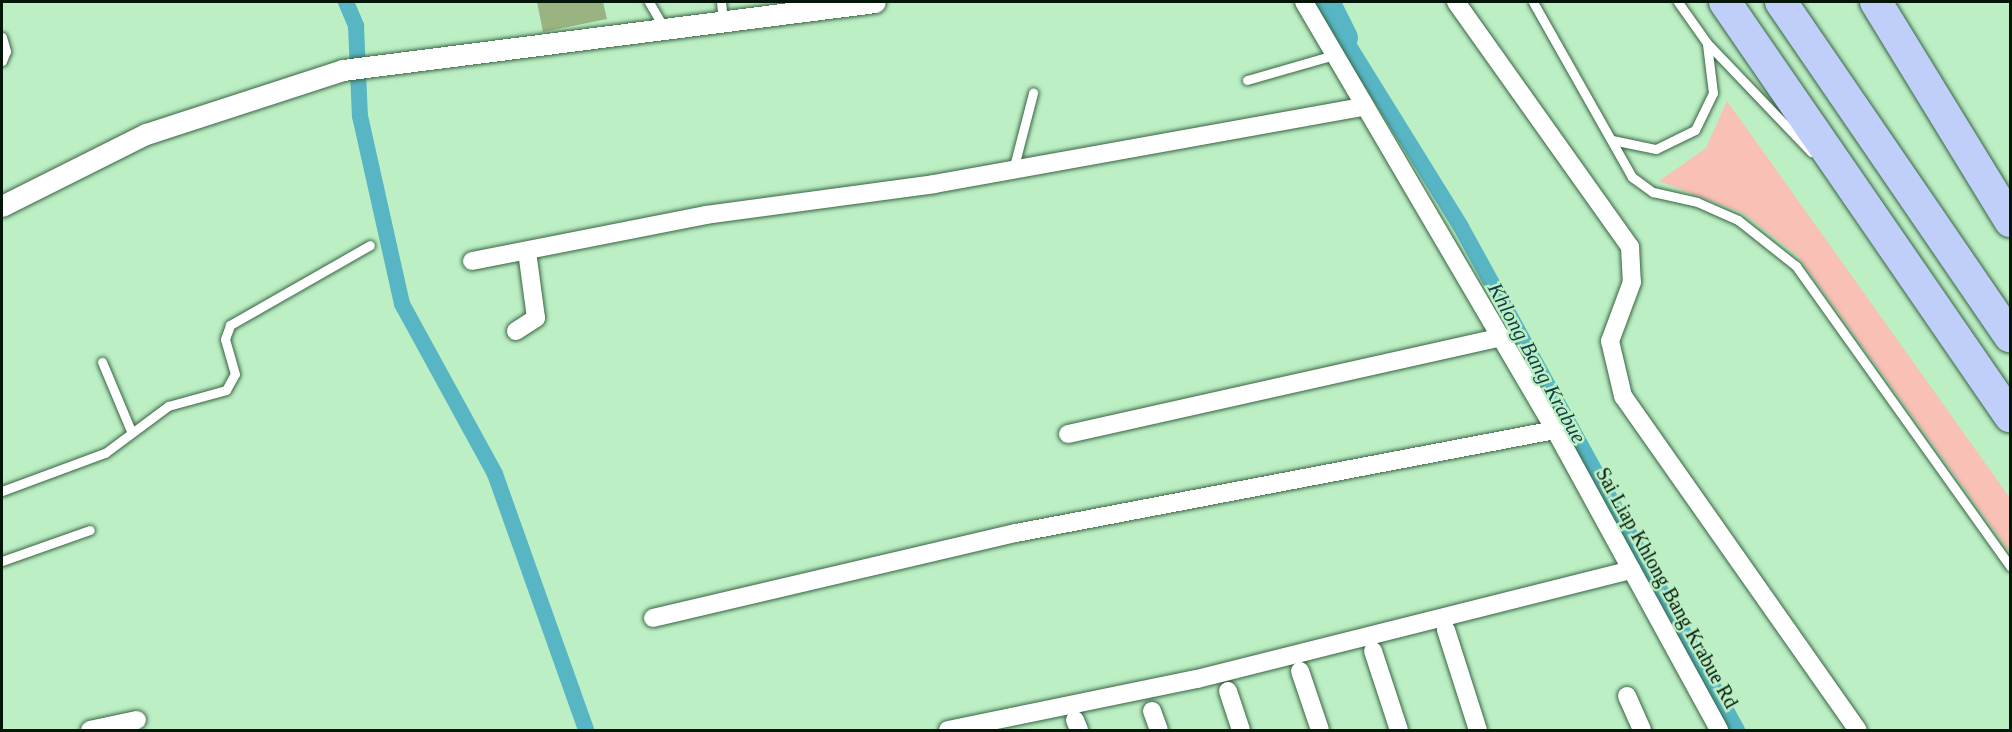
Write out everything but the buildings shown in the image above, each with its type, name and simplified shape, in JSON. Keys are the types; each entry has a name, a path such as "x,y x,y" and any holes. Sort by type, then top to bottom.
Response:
{"highway":[{"path":"1725,2 2010,416"},
{"path":"1781,2 2010,336"},
{"path":"1876,2 2010,221"}],"street":[{"path":"2,206 146,134 344,70 665,29 722,12 876,2"},
{"name":"Sai Liap Khlong Bang Krabue Rd","path":"1304,2 1362,107 1502,337 1719,730"},
{"path":"1456,2 1630,247 1632,282 1610,341 1623,396 1858,730"},
{"path":"472,261 728,211 1012,170 1362,107"},
{"path":"516,331 536,318 527,251"},
{"path":"1068,434 1502,337"},
{"path":"653,618 1016,533 1555,430"},
{"path":"948,730 1197,679 1632,570"},
{"path":"1446,630 1478,730"},
{"path":"1373,651 1399,730"},
{"path":"1300,671 1320,730"},
{"path":"1228,691 1241,730"},
{"path":"1627,696 1642,730"},
{"path":"1152,711 1159,730"},
{"path":"90,730 136,720"}],"lane":[{"path":"649,2 665,29"},
{"path":"1533,2 1639,184 1732,216 1796,266 2010,566"},
{"path":"1678,2 1707,44 1871,214"},
{"path":"2,37 6,51 2,61"},
{"path":"1612,140 1656,149 1695,130 1713,93 1707,44"},
{"path":"1247,80 1334,55"},
{"path":"1012,170 1033,93"},
{"path":"2,491 105,453 131,431 168,406 233,384 225,339 230,325 370,244"},
{"path":"102,362 131,431"},
{"path":"2,561 90,530"}],"shaded area":[{"path":"1727,101 2010,498 2010,552 1798,256 1743,213 1659,181 1706,148"}],"waterway":[{"path":"346,2 356,26 360,116 402,304 495,474 586,730"},
{"name":"Khlong Bang Krabue","path":"1326,2 1344,38"},
{"name":"Khlong Bang Krabue","path":"1344,38 1461,227 1737,730"}]}
